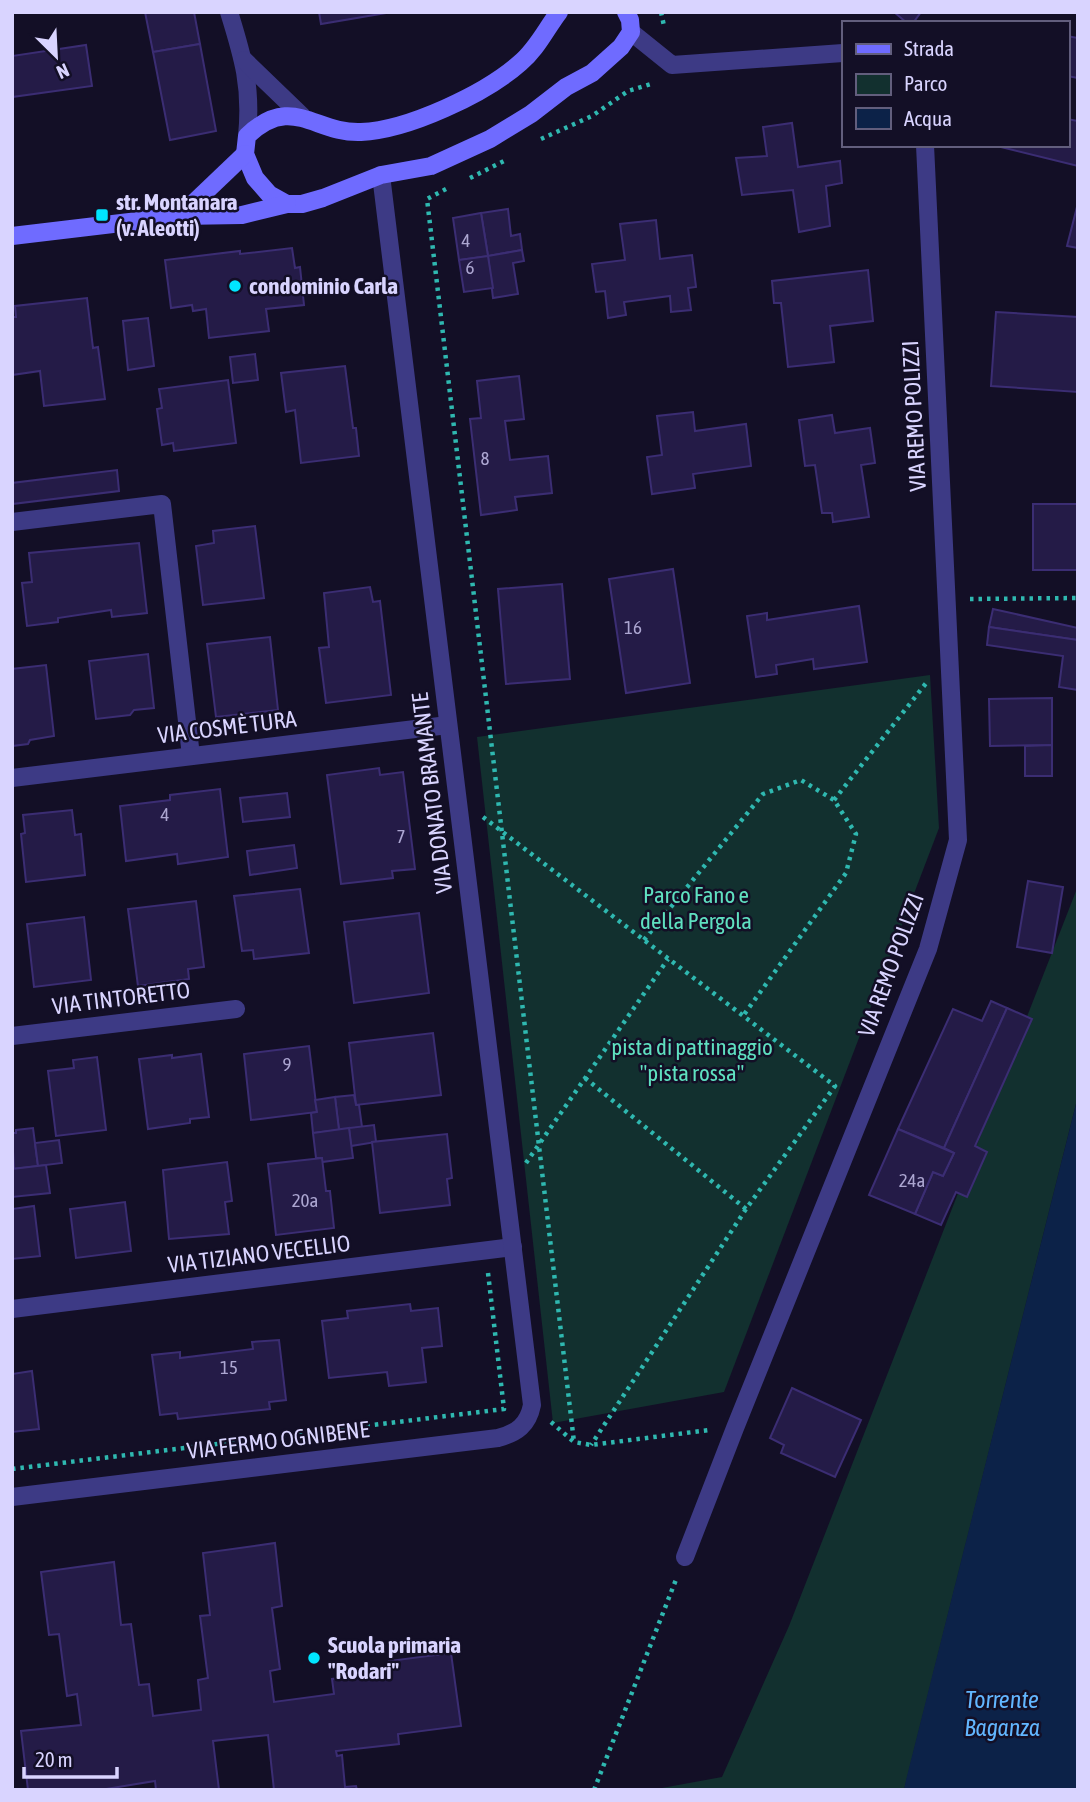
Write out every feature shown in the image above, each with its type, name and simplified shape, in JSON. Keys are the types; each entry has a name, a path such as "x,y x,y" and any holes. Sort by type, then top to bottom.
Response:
{"street":[{"path":"229,12 244,60 250,104 245,154 256,178 269,194 287,204"},
{"path":"247,136 257,126 279,117 302,116 336,128 361,132 411,123 467,97 520,63 538,44 559,12"},
{"path":"626,12 630,19 631,32 672,65 842,53"},
{"path":"12,236 180,216 242,215 287,204 302,204 381,175 431,166 490,139 531,114 566,87 592,73 621,47 640,12"},
{"path":"244,60 302,116"},
{"name":"VIA REMO POLIZZI","path":"685,1557 928,949 958,840 925,147"},
{"path":"180,216 245,154"},
{"name":"VIA DONATO BRAMANTE","path":"381,175 532,1405"},
{"path":"12,522 162,504 191,756"},
{"name":"VIA COSMÈ TURA","path":"12,778 448,725"},
{"name":"VIA TINTORETTO","path":"12,1036 236,1009"},
{"name":"VIA TIZIANO VECELLIO","path":"12,1309 513,1247"},
{"name":"VIA FERMO OGNIBENE","path":"12,1497 498,1438 512,1434 522,1427 530,1417 532,1405"}],"path":[{"path":"534,143 592,116 628,91 668,78 677,35 664,28 661,12"},
{"path":"466,179 496,167 515,155"},
{"path":"456,183 427,199 574,1442"},
{"path":"947,600 1078,598"},
{"path":"834,800 949,654"},
{"path":"644,940 763,794 801,780 834,800 856,834 846,873 743,1016"},
{"path":"457,798 835,1086 746,1209 591,1445"},
{"path":"506,1193 668,959"},
{"path":"585,1077 746,1209"},
{"path":"12,1469 504,1409 486,1251"},
{"path":"532,1405 574,1442 591,1445 735,1428"},
{"path":"594,1790 685,1557"}],"green space":[{"name":"Parco Fano e della Pergola","path":"930,675 939,828 724,1392 553,1423 477,737"},
{"path":"1078,886 1078,1096 904,1790 651,1790 722,1777 789,1626"}],"water":[{"name":"Torrente Baganza","path":"1078,1096 1077,1790 904,1790 906,1780"}],"building":[{"path":"145,12 194,12 200,44 153,52"},
{"path":"319,12 392,12 321,24"},
{"path":"894,12 921,12 914,21 905,21"},
{"path":"1069,36 1078,38 1078,78 1069,76"},
{"path":"200,44 216,131 170,140 153,52"},
{"path":"86,45 92,86 12,97 12,56"},
{"path":"1069,119 1078,121 1078,166 1001,147 1069,147"},
{"path":"792,123 798,167 840,161 842,183 826,186 830,226 799,232 793,190 742,195 736,158 767,156 763,127"},
{"path":"1078,203 1078,248 1067,246"},
{"path":"508,209 511,236 520,234 522,250 488,256 481,213"},
{"path":"481,213 488,256 459,260 453,218"},
{"path":"656,220 660,259 692,255 696,287 688,288 691,310 671,312 670,296 624,302 626,315 608,318 605,291 596,292 592,264 625,260 620,224"},
{"name":"condominio Carla","path":"292,248 295,268 300,267 304,305 266,309 269,331 209,338 206,309 193,311 192,305 171,308 165,260"},
{"path":"522,250 524,261 513,263 518,294 493,298 488,256"},
{"path":"488,256 493,288 464,292 459,260"},
{"path":"868,270 873,321 830,326 834,362 788,367 781,303 774,303 772,281"},
{"path":"87,298 93,348 98,347 105,399 44,406 40,371 12,375 12,317 16,317 15,306"},
{"path":"996,312 1078,317 1078,392 991,386"},
{"path":"148,318 154,366 128,370 123,321"},
{"path":"255,354 258,380 233,383 230,357"},
{"path":"345,366 359,456 301,463 295,410 286,412 281,373"},
{"path":"519,376 524,419 505,421 510,460 548,456 552,493 515,497 517,510 481,515 470,419 481,418 477,381"},
{"path":"228,380 236,443 174,451 173,443 162,445 157,409 162,408 159,389"},
{"path":"693,412 695,431 746,424 751,466 693,474 695,488 652,494 647,457 662,455 657,416"},
{"path":"832,415 835,433 870,428 875,463 861,465 869,517 833,522 832,513 822,513 815,465 805,466 799,420"},
{"path":"117,470 119,491 12,504 12,483"},
{"path":"1033,504 1078,504 1078,570 1033,570"},
{"path":"255,526 264,598 203,605 196,546 214,543 213,531"},
{"path":"139,543 147,613 112,617 111,610 27,626 22,583 32,582 29,553"},
{"path":"673,569 690,683 626,693 609,579"},
{"path":"562,584 570,679 506,684 498,589"},
{"path":"370,587 373,602 380,601 391,695 326,703 319,648 329,647 324,593"},
{"path":"859,606 867,662 814,669 813,659 776,665 777,674 756,677 747,616 767,613 767,620"},
{"path":"993,609 1078,628 1078,640 989,627"},
{"path":"989,627 1078,640 1078,690 1059,687 1063,656 987,645"},
{"path":"270,637 278,710 216,717 207,644"},
{"path":"148,654 154,708 134,710 130,715 96,719 89,661"},
{"path":"46,665 54,736 12,746 12,669"},
{"path":"1052,698 1052,745 990,746 989,699"},
{"path":"1052,745 1052,776 1025,776 1025,746"},
{"path":"379,768 380,775 403,772 415,869 392,871 393,878 341,884 327,775"},
{"path":"220,789 228,857 178,864 177,854 126,861 120,806 170,800 170,795"},
{"path":"287,793 290,817 243,822 240,798"},
{"path":"72,810 75,835 81,834 85,875 26,882 21,834 25,833 23,815"},
{"path":"294,845 297,868 250,875 247,851"},
{"path":"1028,881 1063,887 1052,953 1017,947"},
{"path":"300,889 309,953 254,959 253,950 242,951 234,896"},
{"path":"196,901 204,967 188,969 189,979 138,986 128,909"},
{"path":"419,913 429,993 354,1003 344,922"},
{"path":"84,917 91,980 34,987 27,924"},
{"path":"991,1001 1007,1008 944,1148 898,1129 953,1009 982,1021"},
{"path":"1007,1008 1032,1019 975,1146 987,1152 967,1197 956,1192 941,1225 915,1214 933,1172 943,1176 954,1153 944,1148"},
{"path":"433,1033 441,1095 356,1105 349,1043"},
{"path":"309,1046 317,1112 251,1120 244,1054"},
{"path":"201,1054 209,1117 190,1119 190,1123 148,1129 139,1059"},
{"path":"97,1057 106,1130 56,1136 48,1071 74,1068 73,1060"},
{"path":"354,1095 356,1105 359,1105 362,1127 339,1130 335,1097"},
{"path":"335,1097 339,1130 313,1133 311,1113 317,1112 315,1100"},
{"path":"374,1125 376,1142 351,1146 349,1128"},
{"path":"33,1128 38,1166 14,1169 12,1133"},
{"path":"349,1128 353,1158 322,1162 322,1158 316,1158 313,1133"},
{"path":"898,1129 954,1153 943,1176 933,1172 915,1214 869,1195"},
{"path":"447,1134 452,1178 447,1179 450,1205 380,1213 372,1142"},
{"path":"59,1140 62,1163 38,1166 35,1143"},
{"path":"322,1158 326,1191 330,1191 334,1228 276,1235 268,1164"},
{"path":"227,1162 232,1201 225,1202 229,1234 169,1239 163,1170"},
{"path":"46,1165 50,1193 12,1197 12,1169"},
{"path":"125,1202 131,1251 76,1258 70,1209"},
{"path":"34,1206 40,1256 12,1259 12,1209"},
{"path":"410,1304 411,1311 438,1308 442,1346 422,1348 426,1382 389,1386 387,1372 329,1378 322,1321 348,1318 347,1311"},
{"path":"279,1340 286,1400 269,1402 270,1409 178,1419 177,1413 160,1415 152,1355 180,1352 180,1358 253,1349 252,1342"},
{"path":"32,1371 39,1429 12,1432 12,1374"},
{"path":"792,1388 861,1420 835,1477 781,1453 784,1445 770,1438"},
{"path":"275,1543 282,1606 272,1608 280,1669 270,1671 274,1702 334,1694 332,1679 390,1673 389,1661 451,1653 461,1726 398,1734 399,1744 336,1751 337,1756 342,1755 345,1787 356,1786 357,1790 274,1790 268,1735 213,1741 219,1790 156,1790 155,1781 100,1790 28,1790 21,1731 81,1725 77,1694 67,1696 59,1634 49,1635 41,1572 114,1562 121,1625 131,1624 139,1685 149,1684 153,1716 201,1710 198,1680 208,1678 200,1616 210,1615 203,1553"}],"place":[{"name":"str. Montanara (v. Aleotti)","path":"102,215"},
{"name":"condominio Carla","path":"235,286"},
{"name":"Scuola primaria \"Rodari\"","path":"314,1658"}],"park label":[{"name":"pista di pattinaggio \"pista rossa\"","path":"692,1060"}]}
